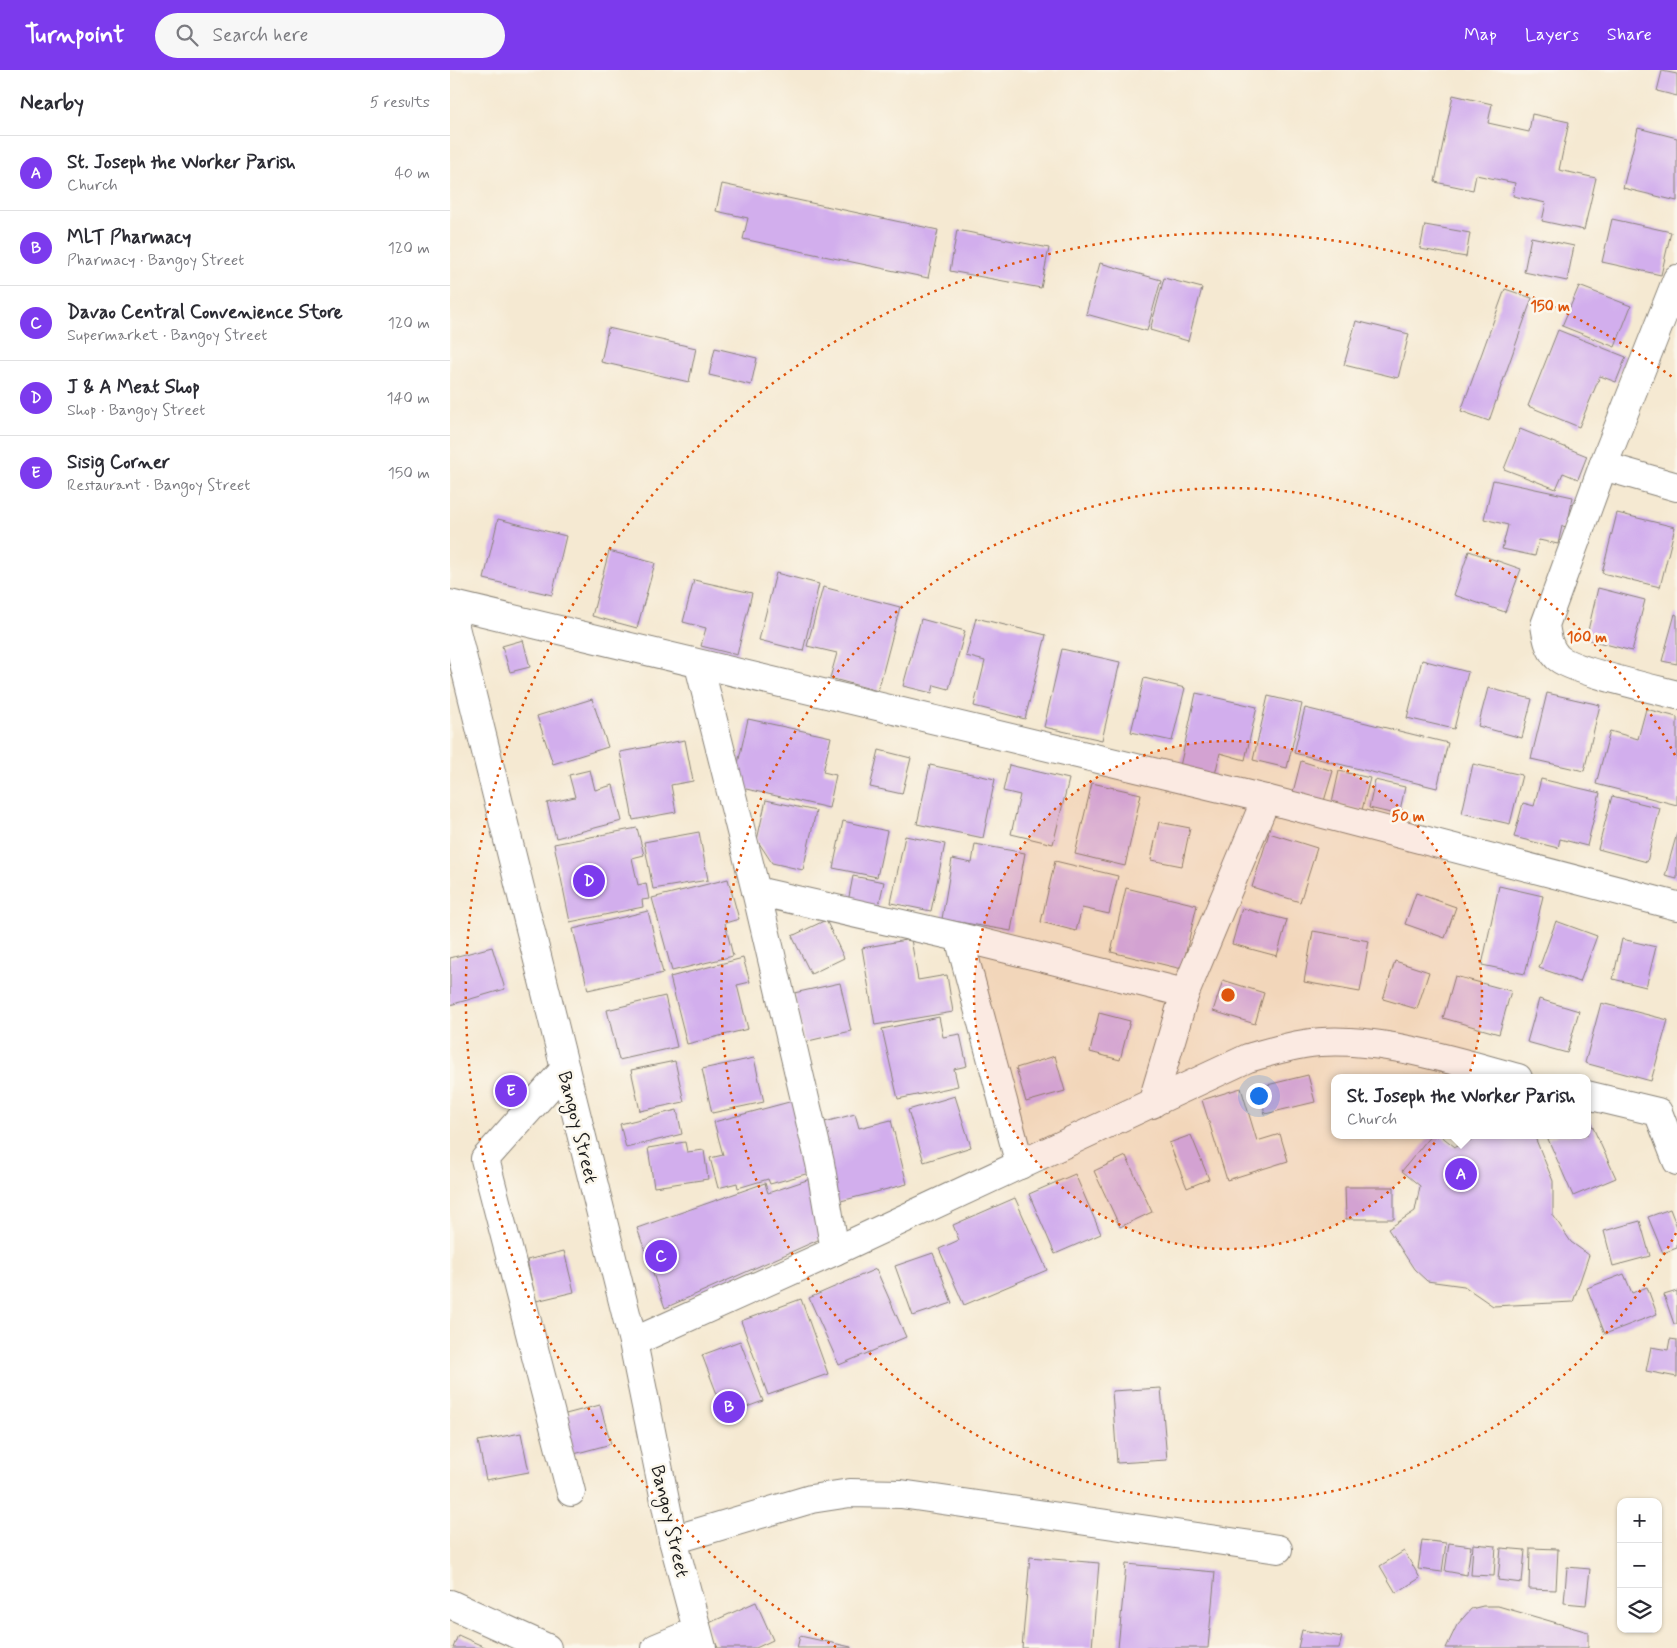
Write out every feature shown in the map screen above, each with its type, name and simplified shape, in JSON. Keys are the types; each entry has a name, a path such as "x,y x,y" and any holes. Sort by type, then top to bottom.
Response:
{"street":[{"path":"1677,279 1602,466 1544,625 1548,645 1558,658 1575,667 1677,696"},
{"path":"1602,466 1677,487"},
{"path":"450,606 1266,800 1677,906"},
{"name":"Bangoy Street","path":"450,606 456,655 565,1069 633,1342 673,1540 700,1640"},
{"path":"700,665 756,891 820,1164 835,1251"},
{"path":"1152,1104 1185,993 1266,800"},
{"path":"756,891 960,937 1185,993"},
{"path":"960,937 1020,1165"},
{"path":"633,1342 835,1251 1248,1058 1304,1043 1358,1042 1436,1056 1503,1074"},
{"path":"565,1069 484,1159 571,1492"},
{"path":"1591,1096 1667,1115 1677,1161"},
{"path":"673,1540 811,1499 858,1493 927,1497 1278,1549"},
{"path":"450,1604 547,1648"},
{"path":"656,1648 700,1640"}],"building":[{"path":"1662,71 1677,74 1677,96 1657,91"},
{"path":"1453,95 1492,104 1488,123 1529,132 1532,114 1569,122 1559,170 1596,178 1584,230 1542,221 1546,203 1513,196 1515,183 1476,175 1473,190 1435,182"},
{"path":"1638,128 1677,138 1677,201 1623,188"},
{"path":"722,184 938,230 928,278 743,239 748,218 716,211"},
{"path":"1612,219 1671,232 1661,275 1602,262"},
{"path":"1425,225 1470,233 1466,257 1420,249"},
{"path":"957,230 1049,248 1041,288 950,271"},
{"path":"1531,237 1574,246 1567,281 1524,272"},
{"path":"1100,263 1161,280 1147,331 1086,314"},
{"path":"1164,278 1202,288 1188,341 1150,330"},
{"path":"1579,286 1631,306 1615,347 1562,326"},
{"path":"1505,289 1532,298 1489,421 1461,411"},
{"path":"1356,321 1409,334 1398,378 1344,365"},
{"path":"608,328 696,348 689,382 601,362"},
{"path":"1558,330 1626,357 1616,382 1600,376 1579,427 1528,406"},
{"path":"715,348 757,358 751,385 709,375"},
{"path":"1520,429 1587,456 1578,479 1563,473 1556,489 1504,469"},
{"path":"1493,480 1573,497 1567,527 1562,526 1558,544 1539,540 1535,556 1502,549 1508,525 1484,519"},
{"path":"1617,513 1675,527 1660,587 1602,573"},
{"path":"498,519 566,536 552,595 484,579"},
{"path":"609,551 655,563 637,628 592,616"},
{"path":"1469,551 1521,569 1505,612 1454,595"},
{"path":"776,573 819,584 803,651 759,640"},
{"path":"694,580 752,593 737,655 701,646 706,628 683,622"},
{"path":"823,587 900,607 878,691 830,678 837,653 807,646"},
{"path":"1598,588 1645,600 1632,651 1586,639"},
{"path":"1675,614 1677,615 1677,664 1662,661"},
{"path":"976,618 1046,635 1025,719 974,706 985,661 966,656"},
{"path":"921,619 965,631 949,689 934,685 932,693 903,686"},
{"path":"523,640 530,667 510,672 502,646"},
{"path":"1062,649 1120,662 1102,740 1044,727"},
{"path":"1422,660 1468,672 1454,729 1407,718"},
{"path":"1144,678 1185,688 1172,741 1131,732"},
{"path":"1488,688 1532,699 1522,738 1478,726"},
{"path":"1196,693 1257,707 1245,760 1220,753 1214,779 1179,771"},
{"path":"1547,693 1600,705 1584,771 1531,759"},
{"path":"1268,696 1302,704 1287,768 1253,760"},
{"path":"592,699 608,747 553,764 537,716"},
{"path":"1305,708 1448,743 1437,788 1294,753"},
{"path":"1646,709 1677,717 1677,805 1596,784 1610,731 1638,739"},
{"path":"748,719 831,737 823,772 836,775 829,808 733,786"},
{"path":"685,740 693,781 671,785 676,812 633,820 620,752"},
{"path":"879,750 911,758 902,794 870,787"},
{"path":"1301,761 1333,771 1324,801 1293,792"},
{"path":"1473,764 1522,775 1510,824 1462,813"},
{"path":"930,765 995,779 983,838 917,824"},
{"path":"1009,765 1069,779 1053,844 1011,834 1020,795 1003,791"},
{"path":"590,770 595,790 613,785 622,821 556,838 547,803 575,797 569,775"},
{"path":"1339,771 1370,778 1362,810 1332,803"},
{"path":"1541,779 1600,793 1587,846 1560,839 1558,848 1514,837 1523,803 1534,806"},
{"path":"1375,780 1405,787 1399,815 1369,808"},
{"path":"1092,783 1141,794 1125,866 1075,854"},
{"path":"1612,796 1660,808 1647,862 1598,849"},
{"path":"766,800 816,811 803,870 772,863 757,840"},
{"path":"843,821 887,831 877,877 833,868"},
{"path":"1159,822 1190,828 1182,866 1151,860"},
{"path":"637,828 644,855 632,858 638,885 646,883 649,899 642,900 643,907 570,922 554,844"},
{"path":"699,832 708,880 653,889 644,842"},
{"path":"1269,833 1317,848 1300,902 1252,887"},
{"path":"1677,833 1677,879 1665,876"},
{"path":"905,836 945,844 931,911 891,903"},
{"path":"975,844 1025,853 1011,931 942,919 952,859 972,863"},
{"path":"1055,861 1118,876 1109,914 1082,908 1076,931 1041,922"},
{"path":"853,876 884,882 878,909 848,902"},
{"path":"728,879 739,919 725,923 733,956 672,971 652,898"},
{"path":"1499,886 1543,896 1525,974 1482,965"},
{"path":"1126,888 1197,905 1182,969 1111,952"},
{"path":"1416,893 1456,907 1445,938 1405,924"},
{"path":"1242,908 1287,920 1277,956 1232,944"},
{"path":"648,911 663,973 588,990 573,929"},
{"path":"826,920 844,958 811,974 792,936"},
{"path":"1556,921 1597,936 1580,982 1539,968"},
{"path":"1313,931 1369,941 1360,992 1304,982"},
{"path":"911,939 918,980 947,975 953,1012 875,1025 862,948"},
{"path":"1622,939 1656,947 1646,987 1613,979"},
{"path":"492,947 505,989 450,1005 450,958"},
{"path":"743,958 750,982 737,985 748,1029 687,1044 670,977"},
{"path":"1395,961 1429,972 1417,1009 1383,999"},
{"path":"1455,976 1511,991 1499,1034 1443,1018"},
{"path":"1223,980 1264,993 1255,1024 1213,1011"},
{"path":"840,983 851,1031 804,1042 794,993"},
{"path":"665,996 677,1047 619,1060 607,1010"},
{"path":"1539,999 1579,1011 1567,1053 1527,1042"},
{"path":"1601,1003 1668,1020 1651,1081 1585,1063"},
{"path":"1099,1013 1130,1021 1120,1060 1090,1052"},
{"path":"939,1017 943,1037 960,1034 967,1066 954,1069 958,1086 898,1099 882,1029"},
{"path":"1055,1056 1065,1091 1026,1102 1016,1068"},
{"path":"754,1058 764,1102 712,1113 702,1069"},
{"path":"675,1061 684,1102 640,1111 631,1070"},
{"path":"1308,1075 1315,1102 1265,1114 1259,1087"},
{"path":"1241,1088 1257,1141 1280,1134 1288,1161 1227,1180 1202,1100"},
{"path":"955,1096 971,1147 924,1162 908,1110"},
{"path":"793,1101 813,1172 770,1184 768,1179 738,1188 737,1183 718,1188 710,1158 723,1155 714,1122"},
{"path":"677,1110 682,1134 626,1148 620,1124"},
{"path":"855,1114 859,1128 891,1120 907,1184 837,1202 817,1124"},
{"path":"1591,1123 1616,1178 1573,1196 1548,1139 1591,1139"},
{"path":"1191,1135 1209,1179 1187,1188 1169,1143"},
{"path":"1428,1139 1445,1139 1455,1147 1471,1139 1536,1139 1553,1181 1553,1215 1571,1242 1589,1255 1573,1302 1493,1306 1464,1286 1427,1281 1414,1269 1388,1229 1415,1211 1420,1186 1402,1171"},
{"path":"685,1142 687,1152 704,1150 708,1179 654,1187 648,1148"},
{"path":"1126,1156 1152,1212 1120,1227 1094,1171"},
{"path":"1075,1174 1101,1234 1055,1254 1029,1194"},
{"path":"810,1179 827,1236 665,1308 637,1228 765,1183 768,1193"},
{"path":"1345,1187 1394,1187 1394,1219 1346,1219"},
{"path":"1015,1198 1047,1270 964,1305 939,1249 959,1240 953,1225"},
{"path":"1670,1209 1677,1227 1677,1248 1663,1253 1648,1217"},
{"path":"1640,1221 1650,1256 1613,1266 1604,1231"},
{"path":"564,1251 574,1292 536,1301 527,1260"},
{"path":"933,1253 952,1303 913,1316 895,1266"},
{"path":"876,1269 906,1337 839,1365 809,1298"},
{"path":"1624,1274 1632,1293 1647,1287 1657,1314 1605,1334 1587,1288"},
{"path":"1677,1291 1677,1324 1674,1324 1664,1295"},
{"path":"801,1299 828,1374 768,1395 741,1321"},
{"path":"1670,1339 1677,1340 1677,1377 1646,1371 1651,1347 1668,1350"},
{"path":"740,1341 763,1401 725,1415 702,1355"},
{"path":"1161,1388 1167,1460 1117,1463 1112,1391"},
{"path":"600,1405 611,1444 574,1454 562,1415"},
{"path":"521,1433 529,1472 486,1480 478,1441"},
{"path":"1422,1540 1446,1543 1442,1572 1418,1569"},
{"path":"1449,1543 1471,1546 1467,1575 1445,1571"},
{"path":"1473,1544 1496,1546 1494,1576 1471,1575"},
{"path":"1501,1548 1525,1550 1522,1583 1498,1580"},
{"path":"1530,1548 1558,1549 1556,1590 1529,1589"},
{"path":"1404,1551 1420,1578 1396,1593 1380,1566"},
{"path":"1030,1557 1099,1563 1092,1648 1022,1648"},
{"path":"1126,1564 1215,1572 1208,1648 1118,1648"},
{"path":"1567,1567 1590,1569 1586,1605 1564,1603"},
{"path":"756,1602 773,1640 756,1648 718,1648 707,1624"},
{"path":"1483,1606 1498,1606 1588,1632 1588,1648 1446,1648 1457,1625 1471,1609"},
{"path":"1302,1630 1342,1637 1339,1648 1298,1648"},
{"path":"458,1635 487,1648 453,1648"},
{"path":"800,1636 851,1647 851,1648 797,1648"}],"place":[{"name":"J & A Meat Shop","path":"589,881"},
{"name":"Sisig Corner","path":"511,1091"},
{"name":"St. Joseph the Worker Parish","path":"1461,1174"},
{"name":"Davao Central Convenience Store","path":"661,1256"},
{"name":"MLT Pharmacy","path":"729,1407"}]}
